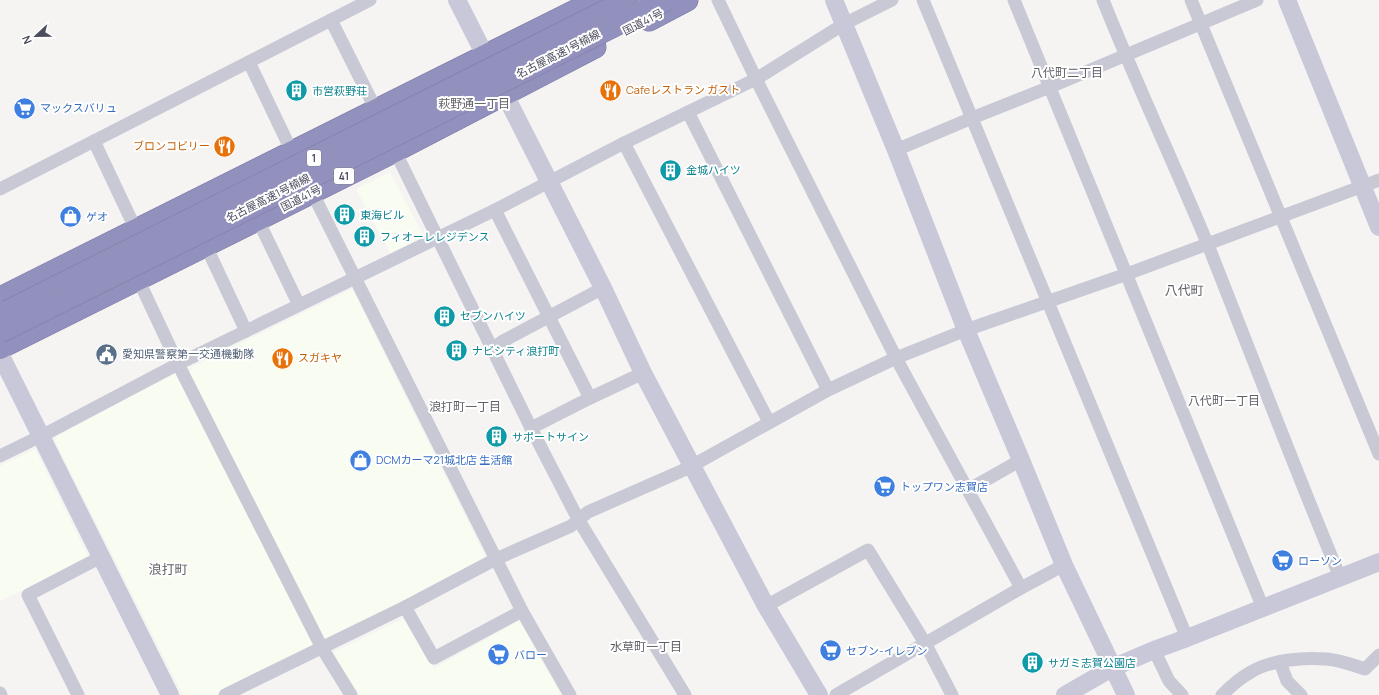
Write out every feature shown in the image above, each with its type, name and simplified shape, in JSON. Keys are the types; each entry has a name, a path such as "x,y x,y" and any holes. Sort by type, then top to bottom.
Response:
{"highway":[{"path":"0,298 597,0"},
{"name":"名古屋高速1号楠線","path":"0,315 628,0"},
{"name":"名古屋高速1号楠線","path":"0,332 666,0"},
{"name":"国道41号","path":"0,348 395,151 687,0"}],"street":[{"path":"0,189 370,0"},
{"path":"457,0 603,288 643,373 766,606 819,695"},
{"path":"718,0 896,358 1021,588"},
{"path":"834,0 896,150 966,330 1064,565 1126,695"},
{"path":"0,456 178,364 496,210 624,143 756,79 844,24 892,0"},
{"path":"922,0 1187,638"},
{"path":"1014,0 1263,608"},
{"path":"1104,0 1126,56 1207,244 1340,577"},
{"path":"1191,0 1379,454"},
{"path":"896,150 1126,56 1257,0"},
{"path":"1287,0 1379,227"},
{"path":"331,20 376,110"},
{"path":"249,62 292,152"},
{"path":"688,112 828,390"},
{"path":"94,141 136,230"},
{"path":"624,143 769,422"},
{"path":"395,151 530,428 578,519 685,695"},
{"path":"225,695 405,607 496,559 571,526 588,512 692,465 828,390 896,358 966,330 1127,274 1379,180"},
{"path":"312,192 522,612 570,695"},
{"path":"496,210 590,398"},
{"path":"258,220 299,305"},
{"path":"206,246 246,331"},
{"path":"138,279 178,364 322,648 351,695"},
{"path":"492,348 603,288"},
{"path":"0,354 170,695"},
{"path":"530,428 643,373"},
{"path":"968,490 1021,460"},
{"path":"766,606 868,550 925,643 952,695"},
{"path":"78,695 28,595 101,557"},
{"path":"1065,695 1112,668 1154,650 1379,562"},
{"path":"836,695 1021,588 1064,565"},
{"path":"405,607 434,658 522,612"},
{"path":"1222,695 1234,683 1252,671 1266,665 1304,658 1327,659 1351,664 1365,669 1379,655"},
{"path":"1158,658 1169,681 1182,695"},
{"path":"1280,662 1287,681 1301,695"}],"shaded area":[{"path":"390,172 422,233 421,238 390,253 356,189"},
{"name":"DCMカーマ21城北店 生活館","path":"352,289 485,556 484,562 327,640 321,638 189,373 192,367"},
{"path":"176,373 315,646 222,695 183,695 55,441 57,436"},
{"path":"35,449 89,558 0,601 0,466"},
{"name":"バロー","path":"402,619 407,621 434,668 519,621 561,695 355,695 333,658 334,652"}],"place":[{"name":"Cafeレストラン ガスト","path":"610,90"},
{"name":"市営萩野荘","path":"296,91"},
{"name":"マックスバリュ","path":"24,108"},
{"name":"ブロンコビリー","path":"225,146"},
{"name":"金城ハイツ","path":"671,170"},
{"name":"東海ビル","path":"344,215"},
{"name":"ゲオ","path":"71,217"},
{"name":"フィオーレレジデンス","path":"364,237"},
{"name":"セブンハイツ","path":"445,316"},
{"name":"ナビシティ浪打町","path":"457,351"},
{"name":"愛知県警察第一交通機動隊","path":"107,354"},
{"name":"スガキヤ","path":"283,358"},
{"name":"サポートサイン","path":"496,437"},
{"name":"DCMカーマ21城北店 生活館","path":"361,460"},
{"name":"トップワン志賀店","path":"884,487"},
{"name":"ローソン","path":"1283,561"},
{"name":"セブン-イレブン","path":"831,651"},
{"name":"バロー","path":"499,655"},
{"name":"サガミ志賀公園店","path":"1033,663"}],"district":[{"name":"八代町二丁目","path":"1067,73"},
{"name":"萩野通一丁目","path":"474,104"},
{"name":"八代町","path":"1184,290"},
{"name":"八代町一丁目","path":"1224,401"},
{"name":"浪打町一丁目","path":"465,407"},
{"name":"浪打町","path":"168,569"},
{"name":"水草町一丁目","path":"646,647"}]}
